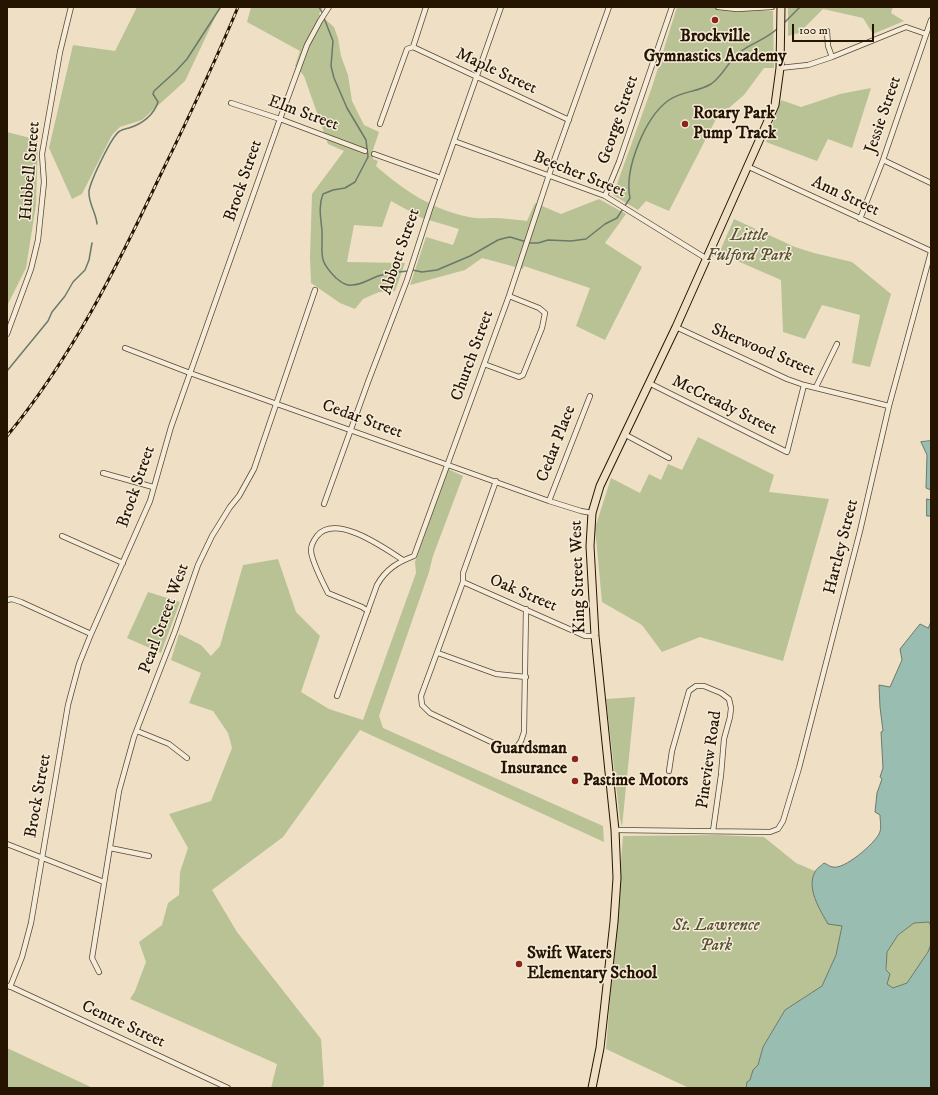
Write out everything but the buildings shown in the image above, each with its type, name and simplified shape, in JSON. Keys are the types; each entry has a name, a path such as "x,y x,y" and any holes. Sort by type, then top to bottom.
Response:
{"main road":[{"name":"King Street West","path":"592,1088 599,1052 614,922 617,878 615,830 595,636 590,546 592,513 600,486 676,327 775,105 780,68 781,7"}],"street":[{"name":"Hubbell Street","path":"7,334 31,269 38,240 44,182 42,154 60,52 72,7"},
{"path":"380,124 407,49 413,47 426,7"},
{"name":"Abbott Street","path":"324,504 407,280 501,7"},
{"name":"Church Street","path":"337,696 377,585 382,575 402,560 414,556 509,296 549,175 609,7"},
{"name":"George Street","path":"605,196 619,162 672,7"},
{"path":"718,7 737,9 772,7"},
{"name":"Brock Street","path":"8,986 22,957 31,923 68,705 79,664 150,501 171,427 280,119 307,45 329,8"},
{"name":"Jessie Street","path":"860,219 883,160 931,20"},
{"path":"780,68 808,65 832,57 906,27 926,34"},
{"path":"827,31 828,46 832,57"},
{"name":"Maple Street","path":"413,47 569,120"},
{"name":"Elm Street","path":"231,103 280,119 365,151"},
{"name":"Beecher Street","path":"454,141 605,196 707,259"},
{"path":"374,154 441,178"},
{"path":"883,160 931,184"},
{"name":"Ann Street","path":"748,167 931,251"},
{"name":"Hartley Street","path":"713,831 770,832 778,829 783,821 799,768 857,544 889,406 931,251"},
{"name":"Pearl Street West","path":"99,972 92,958 119,791 137,731 198,565 212,536 230,507 239,496 254,469 315,290"},
{"path":"484,364 519,377 524,374 542,328 545,313 539,308 509,296"},
{"name":"Sherwood Street","path":"676,327 787,379 804,385 889,406"},
{"path":"816,387 837,344"},
{"name":"Cedar Street","path":"125,348 190,373 549,501 592,513"},
{"name":"McCready Street","path":"649,383 787,452 804,385"},
{"name":"Cedar Place","path":"549,501 590,396"},
{"path":"624,434 669,458"},
{"path":"103,473 153,487"},
{"path":"496,481 463,573 463,582 421,696 422,705 430,713 506,749 516,748 521,741 524,732 526,609"},
{"path":"368,611 362,606 328,593 311,550 313,541 318,534 326,529 334,527 344,529 374,542 402,560"},
{"path":"62,536 123,563"},
{"name":"Oak Street","path":"463,582 585,636 595,636"},
{"path":"7,600 12,599 21,602 91,634"},
{"path":"438,653 496,674 526,677"},
{"name":"Pineview Road","path":"669,771 672,751 689,691 696,686 704,686 722,693 729,699 731,708 724,739 721,775 713,831"},
{"path":"137,731 169,744 187,758"},
{"path":"615,830 713,831"},
{"path":"7,844 104,882"},
{"path":"110,848 149,856"},
{"name":"Centre Street","path":"8,986 228,1088"}],"green space":[{"path":"137,7 220,7 185,81 142,120 120,127 112,135 82,194 72,199 49,148 73,45 115,51"},
{"path":"251,7 323,7 319,14 334,27 338,38 341,56 348,75 352,101 364,125 379,132 373,150 373,159 378,161 376,166 419,198 456,214 475,218 502,218 527,221 535,203 561,214 599,199 626,214 605,243 642,267 605,340 576,326 590,288 524,266 523,269 482,258 465,270 410,285 426,237 453,245 459,229 422,218 391,201 382,227 354,225 347,262 405,263 395,291 379,292 363,299 355,309 340,303 311,283 310,257 312,194 344,151 328,144 304,76 295,66 300,51 247,22"},
{"path":"677,7 773,11 774,68 764,68 744,95 716,119 669,211 646,201 638,210 613,195 652,87"},
{"path":"788,7 893,7 891,13 904,21 873,34 863,18 823,9 799,33 788,36"},
{"path":"871,88 852,148 828,139 817,161 766,142 781,100 801,107 840,94"},
{"path":"7,132 38,140 36,205 26,268 7,306"},
{"name":"Little Fulford Park","path":"734,219 795,247 852,262 891,294 870,367 852,363 860,315 822,305 805,339 783,332 781,280 719,253"},
{"path":"698,437 774,475 769,492 829,499 783,661 700,637 662,652 642,625 602,602 595,528 611,478 640,493 649,474 661,480 668,464 682,470"},
{"path":"448,469 463,476 433,556 429,572 379,716 383,728 603,826 604,842 360,730 283,837 212,890 237,932 321,1039 324,1084 322,1088 271,1088 277,1064 130,999 135,991 146,962 139,942 162,925 168,903 179,895 180,872 188,848 169,814 211,801 232,748 228,733 213,711 189,703 201,673 171,660 179,634 201,645 211,656 220,646 243,565 278,559 296,612 320,636 301,692 329,709 363,720 416,573 415,562"},
{"path":"148,592 180,602 161,653 127,638"},
{"path":"635,697 622,827 606,699"},
{"name":"St. Lawrence Park","path":"717,835 764,837 796,863 815,871 812,885 842,926 836,955 822,986 785,1010 763,1047 758,1065 753,1070 750,1080 747,1082 746,1088 689,1088 606,1049 623,836"},
{"path":"929,922 931,926 931,944 928,952 907,983 893,988 887,984 887,952 898,935 914,923"},
{"path":"7,1048 93,1088 7,1088"}],"water":[{"path":"931,441 931,490 926,488 927,455 921,442"},
{"path":"927,499 931,500 931,516 927,516"},
{"path":"931,622 931,926 929,922 914,923 898,935 887,952 886,970 890,974 887,984 893,988 907,983 928,952 931,944 931,1088 746,1088 747,1082 750,1080 753,1070 758,1065 763,1047 785,1010 822,986 836,955 842,926 828,924 815,899 812,885 813,878 817,869 824,863 832,867 838,867 851,861 871,844 880,832 880,815 875,812 877,793 882,779 880,777 883,768 881,732 883,731 879,685 890,687 902,660 900,649 920,624 928,628"}],"waterway":[{"path":"319,7 323,14"},
{"path":"784,23 800,7"},
{"path":"97,224 89,191 107,149 116,134 123,129 138,124 154,111 158,102 153,94 154,91 187,59 220,8"},
{"path":"324,18 333,41 331,66 334,78 347,108 366,140 368,157 355,182 345,188 333,190 323,194 320,212 323,261 336,278 348,285 359,284 382,275 408,271"},
{"path":"412,270 422,272 437,270 470,256 498,240 510,237 530,243 538,243 548,240 571,241 586,239 605,224 617,218 630,198 629,186 633,159 638,144 652,118 660,108 674,97 701,89 711,84 719,77 740,52 778,28"},
{"path":"7,371 48,321 52,312 65,296 73,282 85,270 89,260 92,243"}],"railway":[{"path":"7,436 52,375 72,344 109,279 190,114 238,7"}],"place":[{"name":"Brockville Gymnastics Academy","path":"715,20"},
{"name":"Rotary Park Pump Track","path":"685,124"},
{"name":"Guardsman Insurance","path":"575,759"},
{"name":"Pastime Motors","path":"575,781"},
{"name":"Swift Waters Elementary School","path":"519,964"}]}
